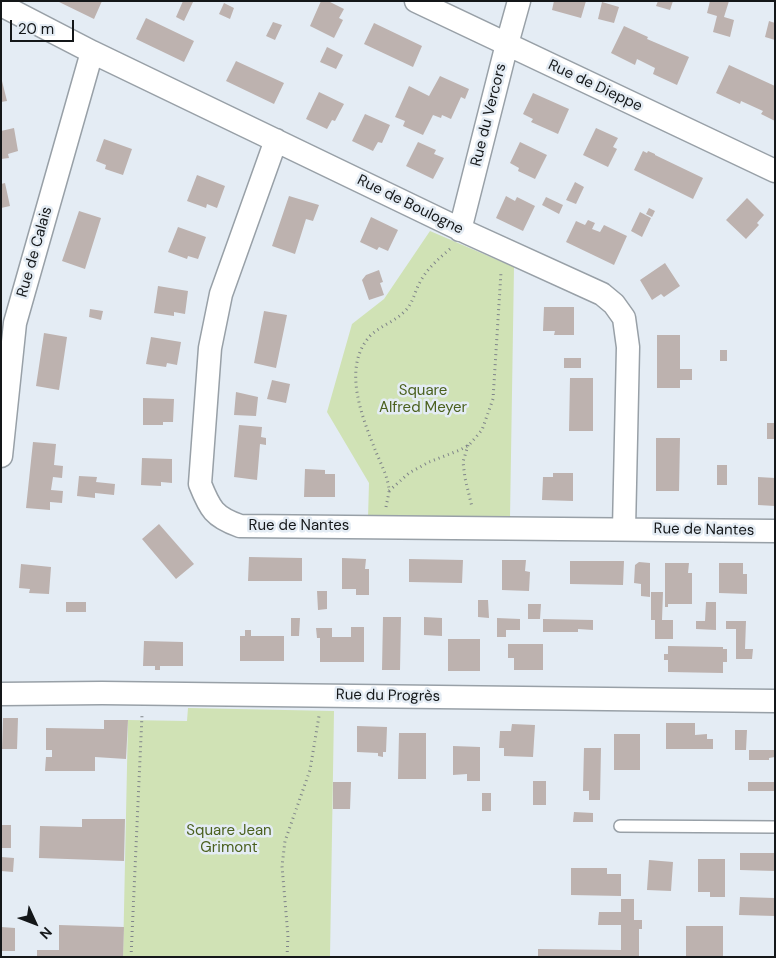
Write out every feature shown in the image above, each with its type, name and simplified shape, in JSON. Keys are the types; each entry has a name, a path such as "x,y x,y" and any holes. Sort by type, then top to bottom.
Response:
{"street":[{"name":"Rue de Dieppe","path":"416,1 775,172"},
{"name":"Rue du Vercors","path":"464,231 507,44 519,1"},
{"name":"Rue de Boulogne","path":"1,5 92,52 464,231 602,294 614,304 624,318 628,347 624,529"},
{"name":"Rue de Calais","path":"1,456 15,322 92,52"},
{"name":"Rue de Nantes","path":"276,140 221,294 210,348 200,484 208,505 222,520 240,526 775,531"},
{"name":"Rue du Progrès","path":"1,694 775,700"}],"lane":[{"path":"620,826 775,827"}],"path":[{"path":"382,527 389,491 358,396 356,373 360,353 368,338 378,329 403,313 412,302 418,285 427,270 464,231"},
{"path":"389,491 409,473 429,462 460,450 469,444 482,430 493,399 503,249"},
{"path":"469,444 463,462 465,478 478,528"},
{"path":"131,957 144,694"},
{"path":"287,957 288,936 282,866 285,841 310,770 323,696"}],"green space":[{"name":"Square Alfred Meyer","path":"430,231 514,267 510,518 368,518 369,483 327,412 352,324 384,299"},
{"name":"Square Jean Grimont","path":"188,708 334,711 330,957 123,957 128,720 187,721"}],"building":[{"path":"57,1 102,1 94,19"},
{"path":"183,1 193,2 184,21 176,17"},
{"path":"321,1 328,1 344,9 339,18 343,20 334,38 310,26"},
{"path":"554,1 586,1 581,18 552,10"},
{"path":"658,1 673,1 670,10 656,6"},
{"path":"710,1 729,1 724,17 734,20 730,37 713,32 717,16 707,13"},
{"path":"602,2 619,7 614,23 598,19"},
{"path":"224,3 234,8 230,19 219,14"},
{"path":"146,18 194,41 184,62 136,39"},
{"path":"769,21 775,23 775,40 765,37"},
{"path":"273,22 282,25 275,40 266,36"},
{"path":"374,23 422,46 413,67 364,44"},
{"path":"624,26 648,37 647,39 689,57 677,85 653,74 655,68 637,59 635,65 611,53"},
{"path":"327,47 343,55 336,69 320,62"},
{"path":"236,61 284,83 274,104 226,81"},
{"path":"729,65 775,86 775,121 761,114 763,111 741,101 740,104 716,93"},
{"path":"440,76 469,89 465,99 461,97 451,119 442,115 441,118 433,115 423,135 403,126 405,121 395,117 409,86 429,96"},
{"path":"1,77 7,101 1,102"},
{"path":"319,92 344,104 335,121 332,120 327,129 306,119"},
{"path":"533,93 569,109 558,134 531,122 533,119 523,114"},
{"path":"365,114 390,125 382,143 378,142 373,151 352,141"},
{"path":"14,128 18,151 8,154 9,158 1,159 1,131"},
{"path":"596,128 618,138 613,147 617,149 608,167 583,155"},
{"path":"104,139 132,149 123,175 105,169 106,165 96,161"},
{"path":"418,142 436,150 434,154 444,158 433,179 406,166"},
{"path":"520,142 547,155 535,179 518,171 519,168 510,163"},
{"path":"643,151 655,154 703,178 693,199 634,170"},
{"path":"197,175 225,186 217,208 207,204 206,208 187,201"},
{"path":"575,182 584,187 576,204 566,200"},
{"path":"5,183 10,206 1,208 1,184"},
{"path":"289,196 319,205 313,221 306,219 295,254 272,246"},
{"path":"506,196 515,201 517,197 535,206 523,231 496,218"},
{"path":"546,197 563,205 559,214 542,205"},
{"path":"747,198 764,215 757,223 759,225 746,239 726,220"},
{"path":"649,208 655,211 652,217 646,214"},
{"path":"79,211 101,218 85,269 62,261"},
{"path":"640,212 651,218 642,237 631,231"},
{"path":"371,217 398,230 388,251 379,247 377,250 360,242"},
{"path":"588,220 595,223 592,229 600,232 604,225 627,236 614,265 566,242 576,221 585,225"},
{"path":"178,227 206,237 198,259 188,256 187,259 168,252"},
{"path":"665,263 680,286 664,297 661,294 652,300 640,280"},
{"path":"379,270 383,282 380,283 384,295 369,300 362,280 366,275"},
{"path":"158,286 188,291 185,314 174,312 174,316 154,313"},
{"path":"544,307 574,307 574,335 554,335 555,331 543,331"},
{"path":"90,309 103,311 101,320 89,317"},
{"path":"264,311 287,315 276,368 254,363"},
{"path":"44,333 67,337 59,390 36,386"},
{"path":"657,335 680,335 680,369 692,369 692,380 680,380 680,388 657,388"},
{"path":"151,337 181,342 177,365 167,363 166,367 146,364"},
{"path":"720,350 727,350 727,361 720,361"},
{"path":"564,358 581,358 581,368 564,368"},
{"path":"570,378 593,378 593,431 569,431"},
{"path":"272,380 290,384 286,403 267,399"},
{"path":"236,392 258,397 256,416 234,415"},
{"path":"143,398 174,399 173,422 163,422 163,425 143,425"},
{"path":"767,423 775,423 775,439 767,439"},
{"path":"239,425 262,427 261,437 266,438 266,445 260,444 257,480 234,477"},
{"path":"656,438 680,438 679,491 656,491"},
{"path":"33,442 56,444 54,465 63,466 62,478 53,477 51,490 63,491 62,503 50,502 50,510 26,508"},
{"path":"142,458 172,459 172,483 161,482 161,486 141,485"},
{"path":"717,465 727,465 727,485 717,485"},
{"path":"305,469 325,470 325,474 335,474 335,497 304,497"},
{"path":"553,473 573,473 573,501 542,500 543,477 553,477"},
{"path":"79,476 97,477 96,482 115,484 114,495 95,493 95,498 77,496"},
{"path":"758,477 775,478 775,506 758,505"},
{"path":"159,524 194,564 176,579 142,539"},
{"path":"249,557 302,558 302,581 248,581"},
{"path":"342,558 366,559 365,569 369,569 369,595 356,595 356,589 342,589"},
{"path":"409,559 463,560 462,583 409,582"},
{"path":"502,560 526,560 525,571 530,572 529,591 502,590"},
{"path":"570,561 624,561 623,585 570,584"},
{"path":"639,562 650,563 650,597 641,596 641,584 634,583 635,565"},
{"path":"665,563 689,563 688,573 692,573 692,604 668,604 668,607 665,607"},
{"path":"719,563 743,563 743,574 747,574 747,594 719,593"},
{"path":"21,564 51,567 49,594 29,593 30,589 19,588"},
{"path":"317,591 327,591 327,609 318,610"},
{"path":"651,592 663,592 662,620 673,620 673,639 655,639 655,620 651,620"},
{"path":"478,600 488,600 489,618 478,617"},
{"path":"66,602 86,602 86,612 66,612"},
{"path":"706,602 716,602 716,630 696,629 696,621 705,621"},
{"path":"528,604 541,604 540,619 528,619"},
{"path":"383,617 401,617 400,670 382,670"},
{"path":"424,617 442,618 442,636 424,635"},
{"path":"291,618 300,618 299,636 291,636"},
{"path":"497,618 520,619 520,630 506,630 506,637 497,637"},
{"path":"543,619 593,620 593,630 578,629 578,632 543,632"},
{"path":"726,621 746,621 745,649 753,649 752,659 736,659 736,629 726,629"},
{"path":"351,627 364,627 364,662 320,662 320,638 317,638 316,628 332,628 332,637 351,637"},
{"path":"245,630 251,630 251,636 284,636 284,661 240,661 240,636 245,636"},
{"path":"448,639 480,639 480,671 448,671"},
{"path":"144,641 183,642 183,666 160,666 160,670 155,670 155,666 143,666"},
{"path":"508,644 543,644 543,670 514,670 514,658 508,658"},
{"path":"668,646 723,647 723,649 727,649 727,662 723,662 723,673 668,672 668,660 664,660 664,654 668,654"},
{"path":"3,718 18,718 17,749 2,749"},
{"path":"104,720 128,720 126,759 95,757 95,771 45,771 46,757 52,757 52,750 46,750 46,728 104,729"},
{"path":"666,723 695,723 695,735 707,734 707,739 713,739 713,749 666,749"},
{"path":"512,724 535,725 533,757 504,756 504,748 499,748 500,731 511,731"},
{"path":"357,726 387,727 386,752 383,752 383,757 378,756 378,753 357,752"},
{"path":"735,730 747,730 746,750 735,750"},
{"path":"399,733 426,733 426,779 398,779"},
{"path":"614,734 640,734 640,770 614,770"},
{"path":"453,746 480,747 480,781 467,781 467,774 453,775"},
{"path":"584,748 601,748 600,800 589,800 589,791 583,791"},
{"path":"749,750 775,750 775,757 769,758 769,760 749,760"},
{"path":"533,781 546,781 546,805 533,805"},
{"path":"333,782 351,782 350,809 333,809"},
{"path":"748,782 775,782 775,791 748,791"},
{"path":"482,793 491,793 491,811 482,811"},
{"path":"574,812 593,813 593,822 573,822"},
{"path":"82,819 125,819 124,861 39,858 40,826 82,827"},
{"path":"1,825 11,825 11,848 1,848"},
{"path":"740,853 775,853 775,871 740,870"},
{"path":"1,857 14,858 13,872 1,871"},
{"path":"698,859 725,859 725,897 710,897 710,892 698,892"},
{"path":"649,860 673,862 671,891 647,890"},
{"path":"571,868 607,868 607,874 621,874 621,896 571,895"},
{"path":"740,897 775,898 775,916 739,915"},
{"path":"621,899 634,899 634,920 642,920 642,929 639,929 639,957 538,957 538,949 621,950 621,925 598,925 599,912 621,912"},
{"path":"59,925 124,927 123,957 37,957 37,950 59,950"},
{"path":"686,926 723,926 723,957 686,957"},
{"path":"1,927 15,928 15,951 1,951"}]}
